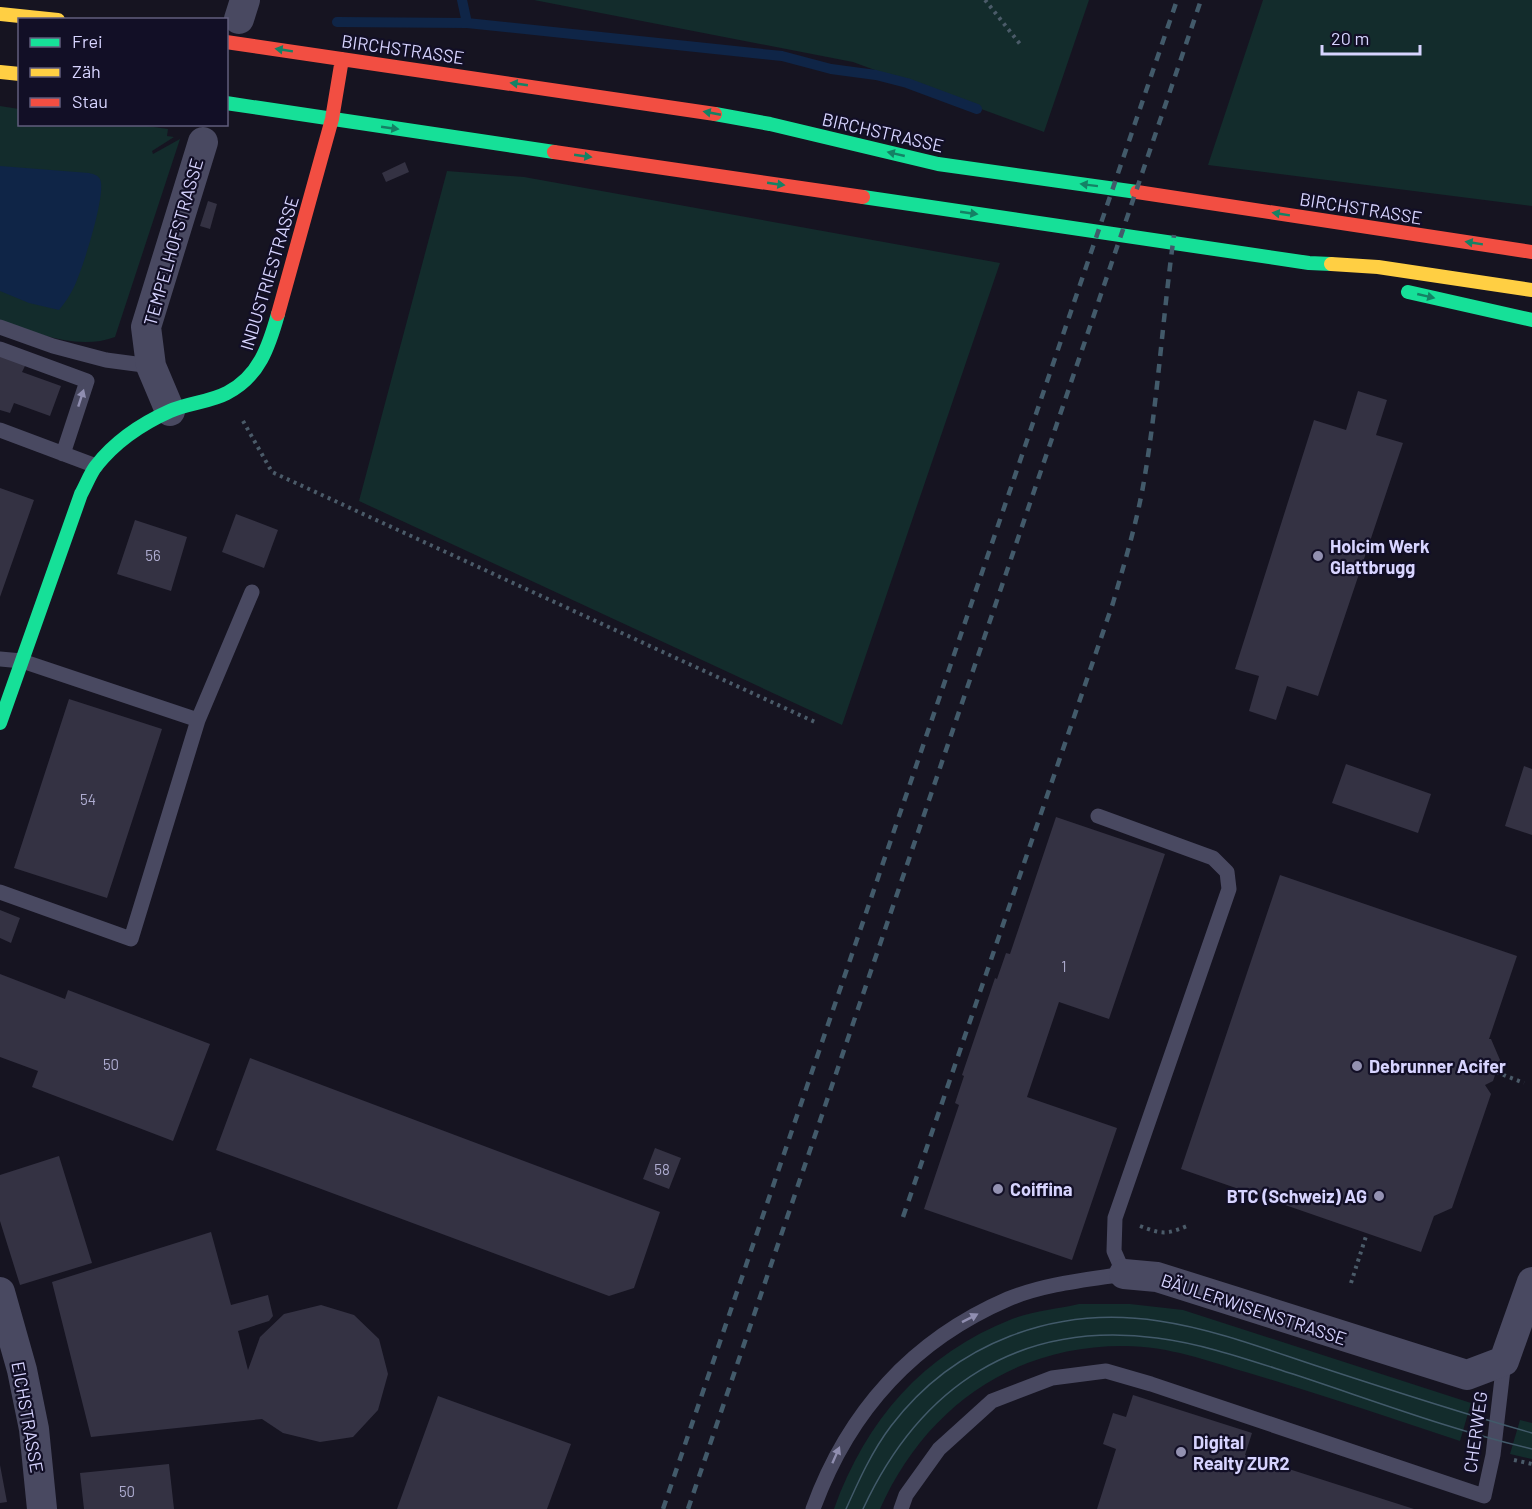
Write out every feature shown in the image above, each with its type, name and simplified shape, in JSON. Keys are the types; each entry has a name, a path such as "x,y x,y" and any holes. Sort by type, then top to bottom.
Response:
{"main road":[{"path":"0,14 39,18"},
{"name":"BIRCHSTRASSE","path":"237,20 342,59 684,108 770,124 938,164 1101,186 1532,252"},
{"name":"INDUSTRIESTRASSE","path":"0,723 81,494 96,466 130,434 170,411 227,393 248,378 262,361 271,340 332,119 342,59"},
{"path":"0,72 18,74"},
{"path":"228,103 1309,263 1378,267 1532,290"},
{"path":"1309,263 1365,281"},
{"path":"1398,290 1532,320"}],"street":[{"name":"TEMPELHOFSTRASSE","path":"170,411 151,366 146,327 203,141"},
{"name":"BÄULERWISENSTRASSE","path":"1124,1274 1157,1277 1467,1375 1504,1361"},
{"path":"1504,1361 1532,1282"},
{"name":"EICHSTRASSE","path":"0,1292 34,1429 42,1509"}],"lane":[{"path":"0,327 53,346 106,360 151,366"},
{"path":"0,349 87,381 63,454"},
{"path":"0,430 96,466"},
{"path":"0,892 131,939 198,720 252,592"},
{"path":"0,659 22,661 198,720"},
{"path":"1098,816 1213,858 1227,872 1229,889 1115,1218 1114,1251 1124,1274"},
{"name":"BÄULERWISENSTRASSE","path":"813,1509 841,1444 879,1391 949,1329 1010,1298 1069,1282 1124,1274"},
{"name":"CHERWEG","path":"901,1509 906,1495 939,1449 992,1401 1052,1378 1106,1371 1484,1496 1493,1455 1504,1361"}],"path":[{"path":"985,0 1020,44"},
{"path":"227,393 272,472 815,722"},
{"path":"1496,1072 1524,1083"},
{"path":"1159,1233 1171,1233 1187,1226"},
{"path":"1351,1283 1367,1233"}],"green space":[{"path":"534,0 1089,0 1044,132 853,62"},
{"path":"1263,0 1532,0 1532,206 1208,165"},
{"path":"0,106 18,109 18,126 147,126 168,129 167,136 174,137 152,151 153,154 180,139 115,337 86,342 57,339 0,320"},
{"path":"447,171 524,177 1000,263 842,725 359,501"},
{"path":"1079,1304 1130,1304 1183,1310 1471,1403 1460,1441 1302,1389 1188,1355 1125,1346 1084,1349 1046,1357 1010,1371 977,1389 948,1413 922,1441 899,1473 880,1509 834,1509 847,1477 881,1419 925,1371 951,1351 1012,1319"},
{"path":"1520,1420 1532,1423 1532,1459 1510,1454"}],"water":[{"path":"0,166 89,173 100,179 100,200 88,249 74,287 59,310 29,303 0,291"}],"building":[{"path":"405,162 409,172 386,182 382,173"},
{"path":"208,201 217,204 210,229 200,226"},
{"path":"0,355 26,364 22,372 61,386 50,416 14,403 10,413 0,410"},
{"name":"Holcim Werk Glattbrugg","path":"1358,391 1387,400 1376,435 1403,443 1318,696 1287,686 1276,720 1249,711 1259,676 1235,669 1314,420 1346,430"},
{"path":"0,488 34,500 0,597"},
{"path":"236,514 278,530 264,568 222,552"},
{"path":"135,520 187,537 171,591 117,574"},
{"path":"69,699 162,729 107,898 14,868"},
{"path":"1346,764 1431,794 1418,833 1332,803"},
{"path":"1524,766 1532,769 1532,835 1505,826"},
{"path":"1056,817 1165,854 1109,1019 1059,1002 1027,1097 1117,1128 1072,1260 924,1209 959,1105 955,1103 964,1076 962,1075 995,978 997,979 1006,953 1010,954"},
{"name":"Debrunner Acifer","path":"1280,875 1517,956 1489,1039 1500,1060 1493,1081 1485,1085 1491,1094 1452,1208 1434,1216 1421,1252 1181,1169"},
{"path":"0,910 20,918 11,943 0,938"},
{"path":"0,974 65,999 68,990 210,1044 173,1141 32,1087 38,1071 0,1057"},
{"path":"250,1058 660,1212 634,1288 609,1296 216,1150"},
{"path":"655,1148 681,1158 669,1189 643,1179"},
{"path":"59,1156 92,1263 20,1285 0,1221 0,1175"},
{"path":"211,1232 231,1305 268,1295 273,1316 269,1321 238,1331 248,1370 260,1337 284,1314 321,1305 354,1315 379,1339 388,1374 378,1410 353,1437 320,1442 283,1433 262,1419 91,1437 52,1282"},
{"name":"Digital Realty ZUR2","path":"1133,1395 1252,1433 1245,1455 1414,1509 1097,1509 1116,1449 1103,1444 1113,1413 1126,1417"},
{"path":"438,1396 571,1444 547,1509 397,1509"},
{"path":"169,1464 174,1509 84,1509 80,1473"},
{"path":"0,1465 7,1502 0,1503"}],"waterway":[{"path":"462,0 467,23"},
{"path":"337,22 467,23 782,56 831,69 876,75 907,83 977,109"}],"tram line":[{"path":"846,1509 872,1456 891,1426 917,1397 945,1372 977,1352 1010,1336 1046,1325 1083,1319 1121,1317 1200,1329 1532,1433"},
{"path":"863,1509 886,1466 914,1428 945,1396 980,1371 1018,1352 1061,1340 1107,1335 1157,1338 1209,1348 1442,1424 1532,1449"}],"railway":[{"path":"663,1509 1177,0"},
{"path":"688,1509 1201,0"},
{"path":"903,1217 1113,603 1127,556 1139,508 1150,445 1174,235"}],"traffic: fast":[{"path":"228,103 554,152"},
{"path":"715,114 770,124 938,164 1137,192"},
{"path":"863,197 1309,263 1331,264"},
{"path":"1408,292 1532,320"},
{"path":"0,723 81,494 94,469 121,441 150,421 177,408 220,396 238,386 261,360 278,314"}],"traffic: slow":[{"path":"0,14 39,18"},
{"path":"0,72 18,74"},
{"path":"1331,264 1378,267 1532,290"}],"traffic: jam":[{"path":"228,42 715,114"},
{"path":"278,314 332,119 342,59"},
{"path":"554,152 863,197"},
{"path":"1137,192 1532,252"}],"place":[{"name":"Holcim Werk Glattbrugg","path":"1318,556"},
{"name":"Debrunner Acifer","path":"1357,1066"},
{"name":"Coiffina","path":"998,1189"},
{"name":"BTC (Schweiz) AG","path":"1379,1196"},
{"name":"Digital Realty ZUR2","path":"1181,1452"}]}
